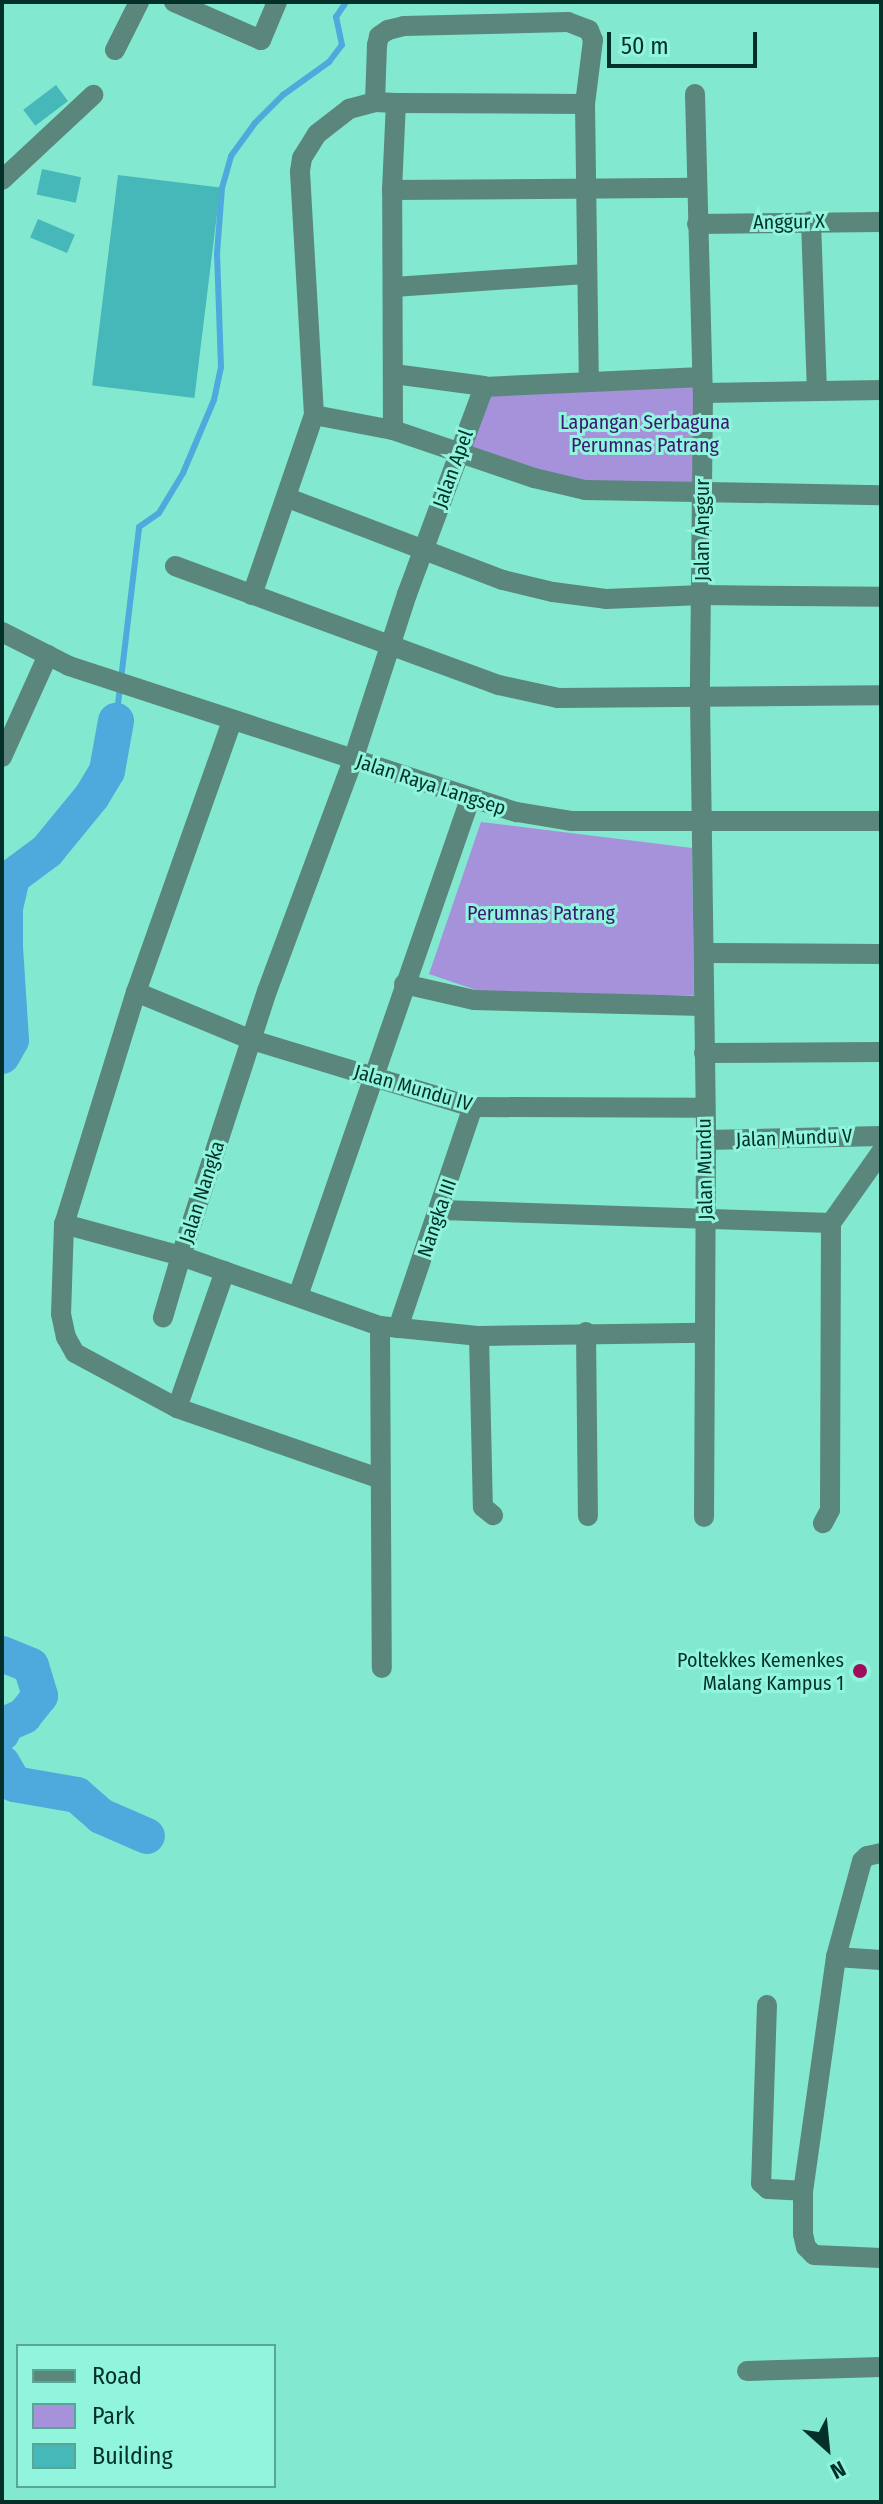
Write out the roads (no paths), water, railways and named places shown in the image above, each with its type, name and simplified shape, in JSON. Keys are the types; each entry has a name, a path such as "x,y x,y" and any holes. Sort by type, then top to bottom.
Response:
{"street":[{"path":"115,50 139,2"},
{"path":"174,2 261,40 277,2"},
{"path":"375,102 377,45 379,36 388,30 404,26 568,22 585,27 593,40 585,104 589,380"},
{"name":"Jalan Anggur","path":"695,94 703,494 701,822"},
{"path":"2,180 93,95"},
{"path":"252,595 288,498 314,415 300,171 302,158 317,134 357,105 375,102 585,104"},
{"path":"393,430 392,190 396,103"},
{"path":"392,190 697,188"},
{"path":"811,221 817,390"},
{"name":"Anggur X","path":"697,224 881,222"},
{"path":"394,287 586,274"},
{"path":"394,374 484,386 589,380 881,390"},
{"name":"Jalan Apel","path":"353,760 389,647 484,386"},
{"path":"314,415 393,430 534,478 585,490 881,495"},
{"path":"288,498 503,580 553,592 606,599 702,595 881,597"},
{"path":"175,566 499,685 558,698 881,695"},
{"name":"Jalan Raya Langsep","path":"2,632 83,671 517,812 572,821 881,821"},
{"path":"2,757 48,655"},
{"path":"232,721 136,992 64,1224 61,1314 66,1337 75,1353 177,1408 378,1478"},
{"name":"Jalan Nangka","path":"353,760 292,921 181,1256 389,1327 479,1336 586,1332 704,1333"},
{"path":"298,1296 470,799"},
{"name":"Jalan Mundu","path":"701,822 706,1140 704,1517"},
{"path":"704,953 881,954"},
{"path":"404,984 474,1000 702,1006"},
{"name":"Jalan Mundu IV","path":"136,992 252,1040 473,1107 704,1108"},
{"path":"704,1053 881,1052"},
{"name":"Nangka III","path":"382,1668 378,1478 389,1327 441,1210 473,1107"},
{"name":"Jalan Mundu V","path":"706,1140 881,1136"},
{"path":"823,1523 830,1510 831,1223 881,1152"},
{"path":"441,1210 706,1216 831,1223"},
{"path":"64,1224 181,1256 163,1317"},
{"path":"177,1408 225,1271"},
{"path":"586,1332 588,1516"},
{"path":"479,1336 483,1507 493,1515"},
{"path":"881,1853 867,1856 862,1861 836,1957 803,2191 803,2234 806,2247 814,2255 881,2258"},
{"path":"836,1957 881,1960"},
{"path":"767,2005 761,2183 768,2189 803,2191"},
{"path":"747,2371 881,2367"}],"waterway":[{"path":"116,721 139,527 159,513 183,473 214,400 221,367 217,254 222,188 231,156 255,123 283,95 329,62 342,45 336,17 346,2"},
{"path":"2,1056 11,1040 5,908 12,877 47,851 92,796 107,771 116,721"},
{"path":"2,1654 31,1666 40,1696 24,1716 4,1725 2,1733"},
{"path":"2,1763 14,1784 77,1795 101,1816 147,1836"}],"place":[{"name":"Poltekkes Kemenkes Malang Kampus 1","path":"860,1671"}],"park label":[{"name":"Lapangan Serbaguna Perumnas Patrang","path":"645,434"},
{"name":"Perumnas Patrang","path":"541,913"}]}
